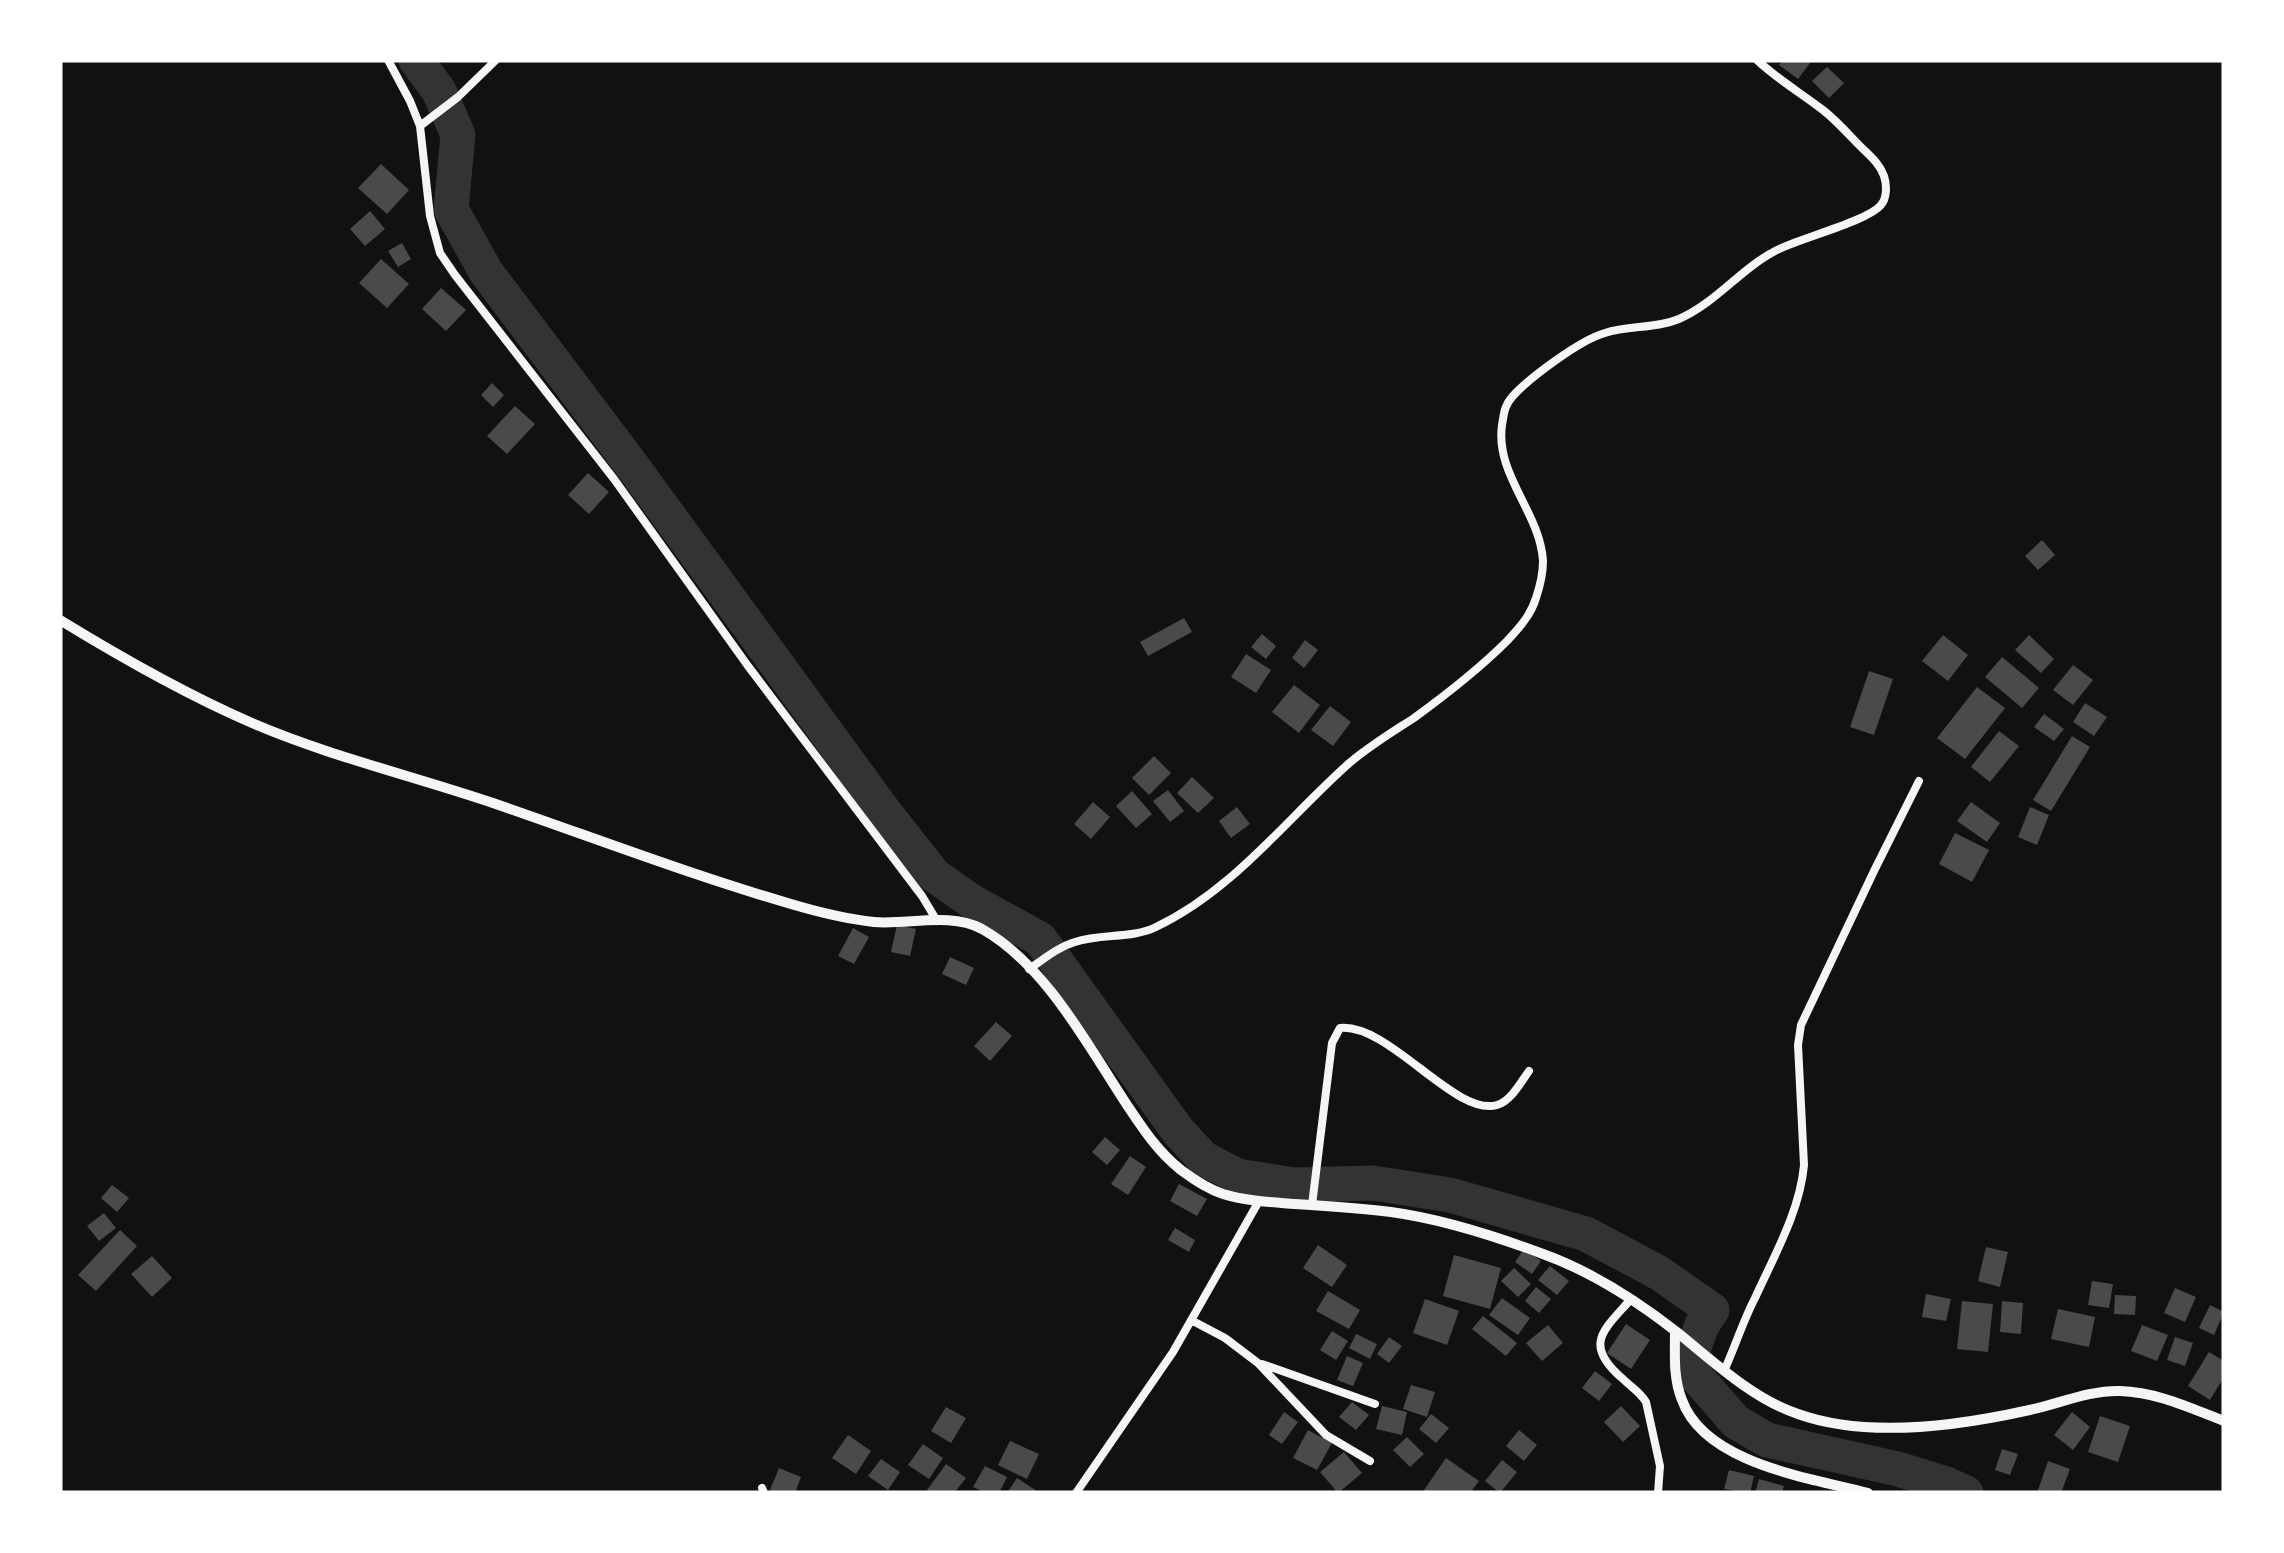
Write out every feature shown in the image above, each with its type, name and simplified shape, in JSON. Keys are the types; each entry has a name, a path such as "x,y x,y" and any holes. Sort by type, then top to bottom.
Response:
{"street":[{"path":"388,60 420,126 430,216 440,253 614,479 937,921"},
{"path":"420,126 458,97 496,60"},
{"path":"1034,965 1075,941 1154,929 1200,899 1255,854 1348,764 1480,669 1522,626 1535,603 1543,559 1502,452 1505,406 1515,393 1583,343 1603,333 1659,326 1678,319 1704,306 1774,252 1879,208 1886,192 1886,179 1878,164 1826,112 1757,60"},
{"path":"60,620 134,665 258,725 744,890 814,911 874,922 937,921 980,928 1034,965 1148,1137 1185,1173 1210,1188 1259,1201 1312,1201 1422,1217 1504,1240 1577,1268 1631,1299 1721,1368 1794,1413 1824,1421 1917,1426 2020,1412 2108,1391 2158,1396 2224,1421"},
{"path":"1721,1368 1795,1210 1802,1184 1800,1025 1919,781"},
{"path":"1312,1201 1332,1043 1340,1028 1354,1028 1378,1040 1455,1092 1483,1105 1493,1106 1506,1100 1529,1072"},
{"path":"1076,1493 1173,1352 1259,1201"},
{"path":"1631,1299 1601,1332 1601,1352 1646,1402 1660,1466 1658,1493"},
{"path":"1191,1320 1225,1338 1258,1363 1326,1436 1370,1462"},
{"path":"1675,1331 1675,1370 1682,1400 1702,1430 1732,1452 1762,1465 1868,1493"},
{"path":"1258,1363 1374,1404"}],"building":[{"path":"1783,60 1810,63 1798,79 1779,65"},
{"path":"1827,67 1844,83 1829,98 1812,81"},
{"path":"381,164 409,190 387,214 358,188"},
{"path":"370,211 385,229 365,246 350,229"},
{"path":"402,243 411,259 398,267 388,251"},
{"path":"381,259 409,284 387,308 359,283"},
{"path":"441,288 466,310 446,331 422,309"},
{"path":"492,383 504,395 493,407 481,395"},
{"path":"515,406 535,424 507,454 487,436"},
{"path":"588,473 609,492 589,514 568,495"},
{"path":"2042,540 2055,555 2038,570 2025,556"},
{"path":"1184,618 1192,632 1148,656 1140,642"},
{"path":"1262,634 1276,646 1266,659 1251,647"},
{"path":"1943,635 1968,655 1948,681 1922,661"},
{"path":"2029,635 2054,659 2041,673 2015,650"},
{"path":"1305,640 1318,650 1304,668 1292,658"},
{"path":"1246,654 1271,670 1256,693 1231,677"},
{"path":"2002,657 2039,688 2022,708 1985,677"},
{"path":"2073,665 2093,680 2073,705 2053,690"},
{"path":"1869,671 1893,679 1874,735 1850,727"},
{"path":"1294,685 1320,705 1299,733 1272,712"},
{"path":"1977,687 2005,708 1965,759 1937,738"},
{"path":"2085,703 2107,717 2094,736 2073,722"},
{"path":"1330,706 1351,722 1333,746 1311,730"},
{"path":"2044,714 2064,729 2054,741 2034,727"},
{"path":"1999,731 2019,746 1990,782 1971,767"},
{"path":"2072,736 2090,747 2051,811 2033,800"},
{"path":"1154,756 1171,773 1149,795 1132,778"},
{"path":"1192,777 1214,798 1198,813 1177,793"},
{"path":"1168,790 1184,811 1170,822 1153,801"},
{"path":"1132,791 1152,814 1136,828 1116,806"},
{"path":"1093,802 1110,817 1091,839 1074,824"},
{"path":"1971,802 2000,823 1987,842 1957,821"},
{"path":"1237,807 1250,824 1231,838 1219,821"},
{"path":"2030,807 2049,815 2037,845 2018,837"},
{"path":"1955,833 1989,850 1972,882 1939,864"},
{"path":"897,925 916,929 910,956 891,952"},
{"path":"853,928 869,937 854,964 838,956"},
{"path":"950,957 974,968 966,985 942,974"},
{"path":"996,1022 1012,1036 990,1061 974,1046"},
{"path":"1105,1137 1120,1150 1107,1165 1092,1152"},
{"path":"1130,1156 1146,1167 1128,1195 1111,1184"},
{"path":"1179,1184 1207,1199 1197,1216 1170,1201"},
{"path":"112,1185 129,1198 117,1212 101,1198"},
{"path":"104,1213 116,1228 99,1241 87,1226"},
{"path":"1175,1228 1195,1240 1189,1252 1168,1240"},
{"path":"120,1230 137,1246 96,1291 78,1275"},
{"path":"1318,1245 1347,1265 1332,1287 1303,1268"},
{"path":"1986,1247 2008,1252 2000,1287 1978,1281"},
{"path":"1524,1249 1541,1261 1532,1274 1515,1262"},
{"path":"1454,1255 1501,1268 1490,1309 1443,1296"},
{"path":"152,1256 172,1278 152,1297 131,1274"},
{"path":"1550,1266 1569,1281 1557,1295 1538,1280"},
{"path":"1514,1268 1531,1284 1518,1297 1501,1281"},
{"path":"2092,1281 2113,1284 2109,1308 2088,1305"},
{"path":"1536,1287 1551,1299 1539,1313 1525,1301"},
{"path":"2175,1288 2196,1297 2185,1322 2164,1313"},
{"path":"1328,1291 1360,1310 1349,1329 1316,1311"},
{"path":"1926,1294 1951,1299 1946,1321 1922,1317"},
{"path":"2115,1295 2136,1296 2135,1315 2114,1314"},
{"path":"1502,1298 1530,1318 1518,1335 1489,1315"},
{"path":"1425,1299 1459,1311 1447,1345 1413,1333"},
{"path":"1962,1301 1993,1304 1988,1352 1957,1349"},
{"path":"2002,1301 2023,1303 2021,1334 2000,1332"},
{"path":"2210,1305 2224,1312 2214,1335 2199,1328"},
{"path":"2058,1309 2095,1317 2089,1347 2051,1339"},
{"path":"1483,1316 1517,1343 1506,1356 1472,1329"},
{"path":"1626,1324 1650,1340 1631,1369 1607,1353"},
{"path":"1548,1325 1563,1343 1542,1361 1526,1343"},
{"path":"2142,1325 2168,1335 2157,1361 2131,1351"},
{"path":"1332,1331 1348,1341 1336,1360 1320,1350"},
{"path":"1356,1334 1377,1344 1370,1359 1349,1348"},
{"path":"1389,1337 1402,1346 1389,1363 1377,1354"},
{"path":"2175,1337 2193,1343 2185,1366 2167,1360"},
{"path":"2209,1352 2224,1361 2224,1377 2210,1400 2188,1386"},
{"path":"1347,1356 1363,1363 1353,1386 1337,1380"},
{"path":"1595,1371 1612,1384 1599,1401 1582,1388"},
{"path":"1411,1385 1435,1392 1427,1417 1403,1409"},
{"path":"1352,1402 1369,1415 1356,1430 1339,1417"},
{"path":"1382,1406 1407,1412 1402,1435 1376,1429"},
{"path":"1621,1406 1640,1426 1623,1442 1604,1422"},
{"path":"946,1407 966,1418 951,1443 931,1431"},
{"path":"1284,1412 1298,1422 1282,1444 1269,1435"},
{"path":"2072,1412 2090,1427 2073,1450 2054,1435"},
{"path":"1431,1414 1449,1428 1436,1443 1419,1429"},
{"path":"2100,1416 2130,1426 2118,1462 2088,1452"},
{"path":"1308,1430 1332,1443 1317,1470 1293,1458"},
{"path":"1519,1430 1537,1445 1524,1461 1506,1446"},
{"path":"848,1435 871,1451 856,1474 832,1458"},
{"path":"1407,1437 1424,1454 1410,1467 1393,1450"},
{"path":"1010,1441 1039,1454 1027,1479 998,1465"},
{"path":"923,1444 943,1458 929,1479 908,1465"},
{"path":"2002,1449 2018,1454 2010,1475 1995,1470"},
{"path":"1344,1452 1362,1473 1338,1493 1320,1472"},
{"path":"1446,1458 1479,1481 1470,1493 1422,1493"},
{"path":"881,1459 900,1472 888,1490 868,1476"},
{"path":"1502,1460 1517,1472 1500,1493 1485,1481"},
{"path":"2048,1461 2070,1469 2061,1493 2037,1493"},
{"path":"946,1464 966,1478 954,1493 925,1493"},
{"path":"985,1466 1007,1477 999,1493 973,1487"},
{"path":"779,1468 801,1477 795,1493 770,1490"},
{"path":"1729,1470 1754,1476 1750,1493 1724,1489"},
{"path":"1017,1478 1040,1493 1007,1493"},
{"path":"1759,1479 1784,1486 1782,1493 1755,1493"}],"waterway":[{"path":"416,60 439,91 458,135 451,209 486,272 934,875 971,901 1040,939 1178,1131 1203,1158 1237,1176 1294,1185 1373,1183 1450,1195 1586,1234 1659,1273 1712,1310 1702,1325 1687,1366 1736,1422 1767,1440 1898,1469 1966,1493"}]}
